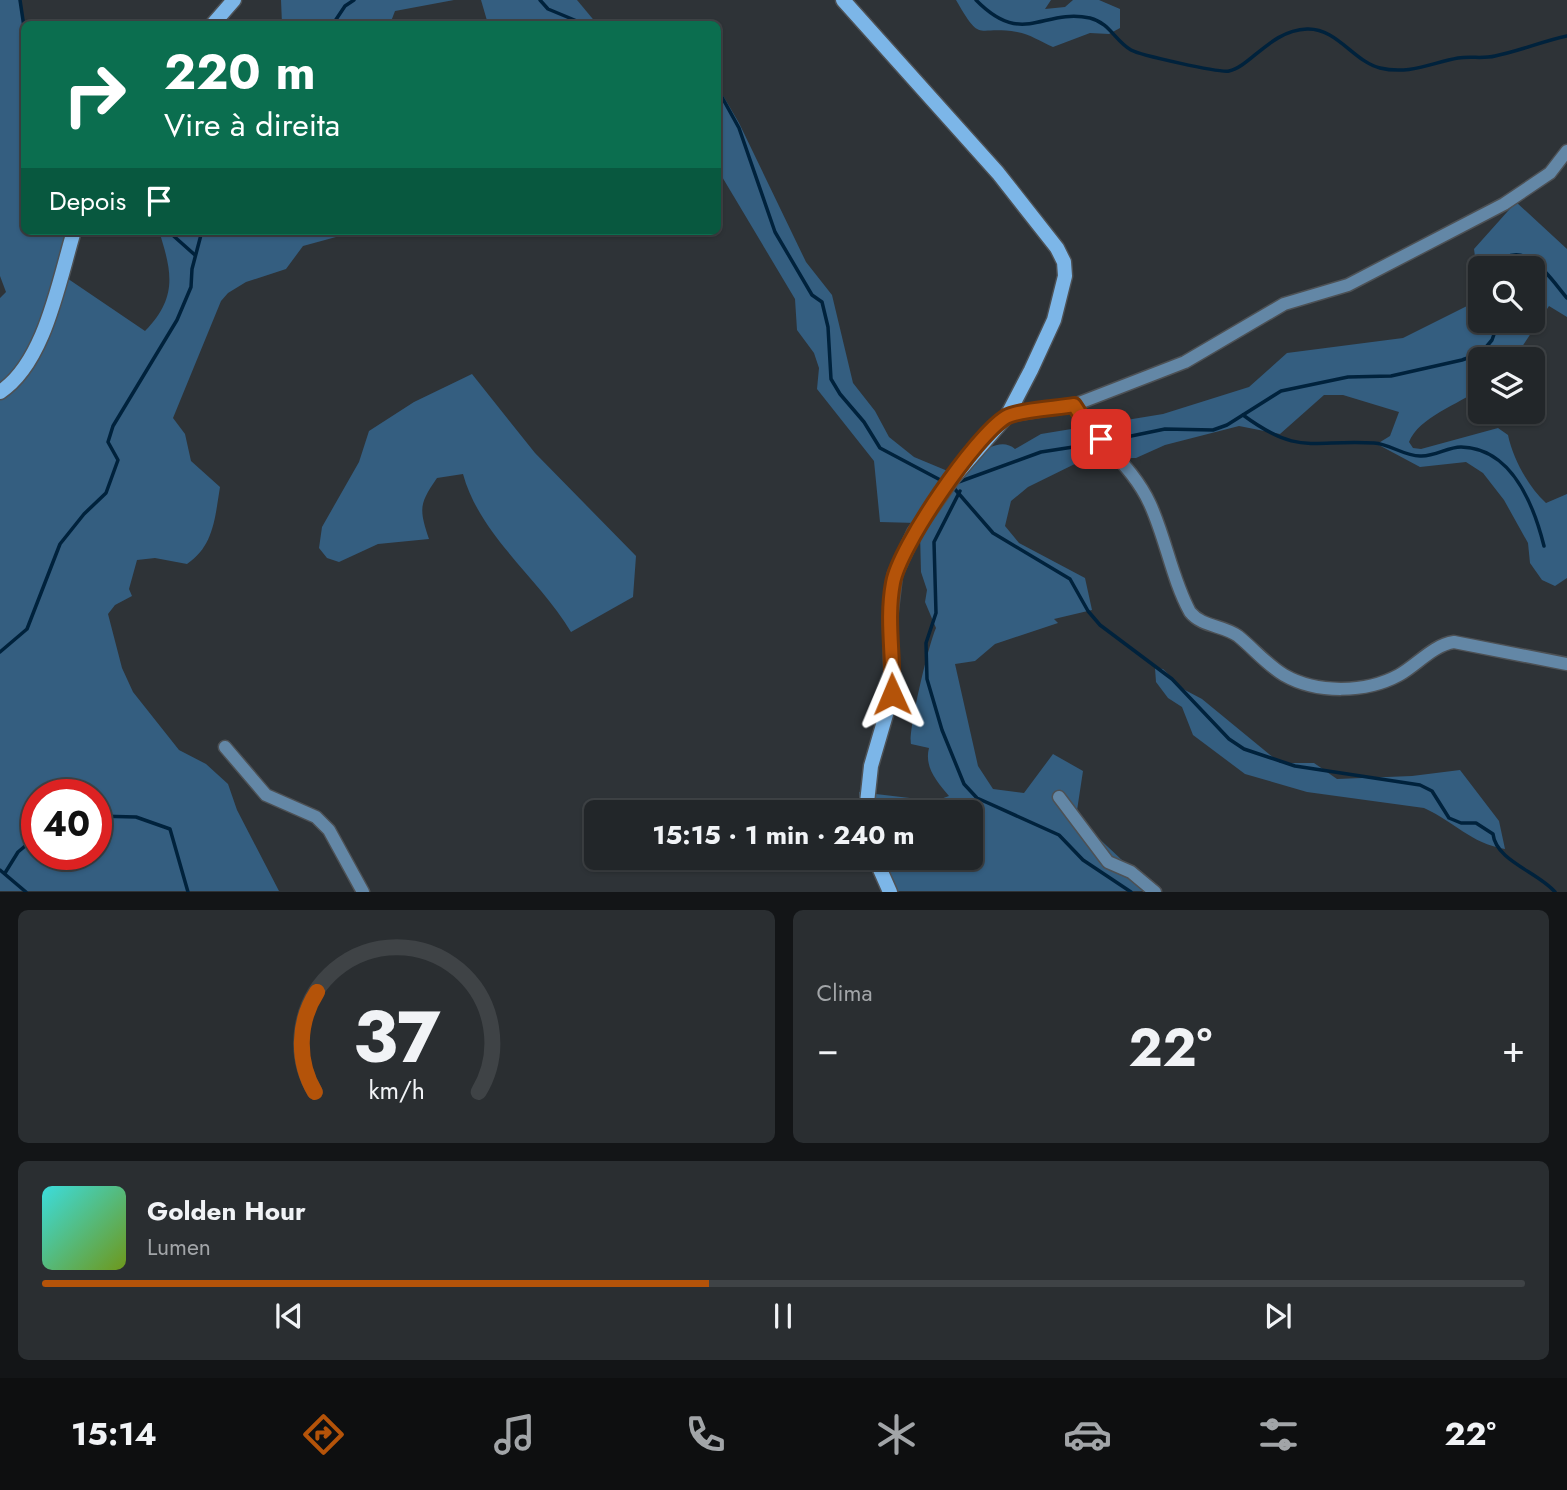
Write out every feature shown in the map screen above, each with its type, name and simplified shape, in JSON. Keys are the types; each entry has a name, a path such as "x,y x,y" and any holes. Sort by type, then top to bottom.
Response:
{"street":[{"path":"216,21 234,0"},
{"path":"843,0 998,173 1064,262 1065,276 1054,320 1007,416 943,492 915,533 895,574 890,617 892,694 871,766 867,800"},
{"path":"1007,416 1074,405 1185,362 1284,304 1348,285 1410,256 1526,192 1550,173 1567,151"},
{"path":"0,392 21,374 34,353 73,235"},
{"path":"1074,405 1091,431 1109,447 1149,502 1190,612 1199,620 1236,634 1286,676 1343,689 1365,687 1396,676 1442,645 1454,642 1567,664"},
{"path":"225,747 266,795 316,817 329,830 363,891"},
{"path":"1059,797 1108,862 1135,875 1155,891"},
{"path":"881,870 890,891"}],"shaded area":[{"path":"0,0 19,0 23,21 21,235 65,235 55,270 145,331 163,307 169,284 167,259 160,235 339,235 303,246 286,269 246,282 228,293 221,301 173,418 185,434 191,461 220,487 212,530 203,549 187,564 155,558 137,560 129,589 132,596 115,605 108,614 122,668 133,692 179,750 206,764 228,784 237,810 279,891 0,891 0,298 6,292 0,276"},
{"path":"281,0 454,0 395,11 391,21 282,21"},
{"path":"481,0 577,0 594,21 487,21"},
{"path":"956,0 1051,0 1045,9 1065,7 1073,0 1099,0 1120,9 1120,28 1109,34 1090,33 1053,47 1022,33 976,28"},
{"path":"721,92 739,123 806,262 832,295 853,383 875,411 889,437 914,457 950,472 1000,444 1015,449 1041,434 1163,414 1249,387 1287,353 1403,338 1468,306 1468,333 1531,333 1522,347 1468,347 1468,396 1421,425 1409,442 1413,448 1421,449 1498,428 1508,435 1522,472 1546,503 1567,494 1567,578 1555,586 1542,580 1530,563 1528,543 1504,500 1483,473 1466,462 1420,467 1377,444 1390,436 1399,412 1343,395 1324,395 1280,434 1239,426 1165,445 1136,458 1087,458 1028,487 1011,501 1005,526 1019,543 1085,578 1092,610 1054,619 1058,623 995,644 975,661 955,664 978,766 993,789 1024,793 1053,754 1083,771 1076,817 1155,891 884,891 875,870 983,870 983,800 938,800 949,796 930,768 929,748 911,744 920,687 936,628 925,602 927,590 921,572 920,533 917,523 880,522 874,461 817,389 819,368 814,353 797,330 795,299 721,175"},
{"path":"1516,202 1567,249 1567,317 1549,306 1545,312 1545,256 1475,256 1474,249"},
{"path":"472,374 535,453 636,556 633,597 571,632 543,593 496,537 471,496 463,474 437,478 427,494 422,513 429,539 378,544 339,562 327,558 319,548 322,527 359,462 369,431 414,402"},
{"path":"1155,668 1163,669 1183,689 1202,699 1280,763 1314,763 1337,779 1412,776 1460,770 1499,821 1505,849 1472,837 1424,808 1307,792 1245,774 1193,735 1182,707 1168,698 1156,682"},
{"path":"859,792 927,800 859,800"}],"waterway":[{"path":"20,0 23,21"},
{"path":"335,21 345,6 354,0"},
{"path":"540,0 548,9 577,21"},
{"path":"976,0 992,14 1007,22 1033,23 1073,16 1097,20 1131,50 1222,71 1237,68 1283,35 1307,29 1327,34 1361,59 1391,70 1420,68 1458,58 1495,56 1567,36"},
{"path":"721,95 739,128 775,232 812,295 822,302 828,327 831,379 880,448 946,483"},
{"path":"172,235 195,255"},
{"path":"0,652 27,629 60,544 84,514 106,493 118,460 108,442 113,426 177,320 191,287 192,269 201,235"},
{"path":"1510,256 1522,256"},
{"path":"1545,272 1567,298"},
{"path":"1107,441 1165,429 1213,430 1227,425 1281,391 1348,377 1391,376 1462,360 1481,353 1494,333"},
{"path":"1243,415 1279,437 1293,441 1374,443 1420,456 1456,447 1479,450 1494,457 1518,482 1534,514 1544,546"},
{"path":"953,484 1041,452 1099,443"},
{"path":"953,487 993,533 1070,579 1088,611 1100,625 1172,679 1229,739 1244,749 1295,766 1420,785 1432,791 1449,818 1461,823 1476,823 1493,834 1496,843 1509,859 1555,892"},
{"path":"960,491 934,542 936,613 926,643 927,679 942,730 964,784 977,798 1059,835 1083,860 1131,892"},
{"path":"112,816 136,817 170,829 188,892"},
{"path":"5,873 21,849"},
{"path":"0,870 26,892"}],"route":[{"path":"892,694 890,617 895,574 915,533 982,442 1007,416 1074,405 1091,431 1101,439"}]}
